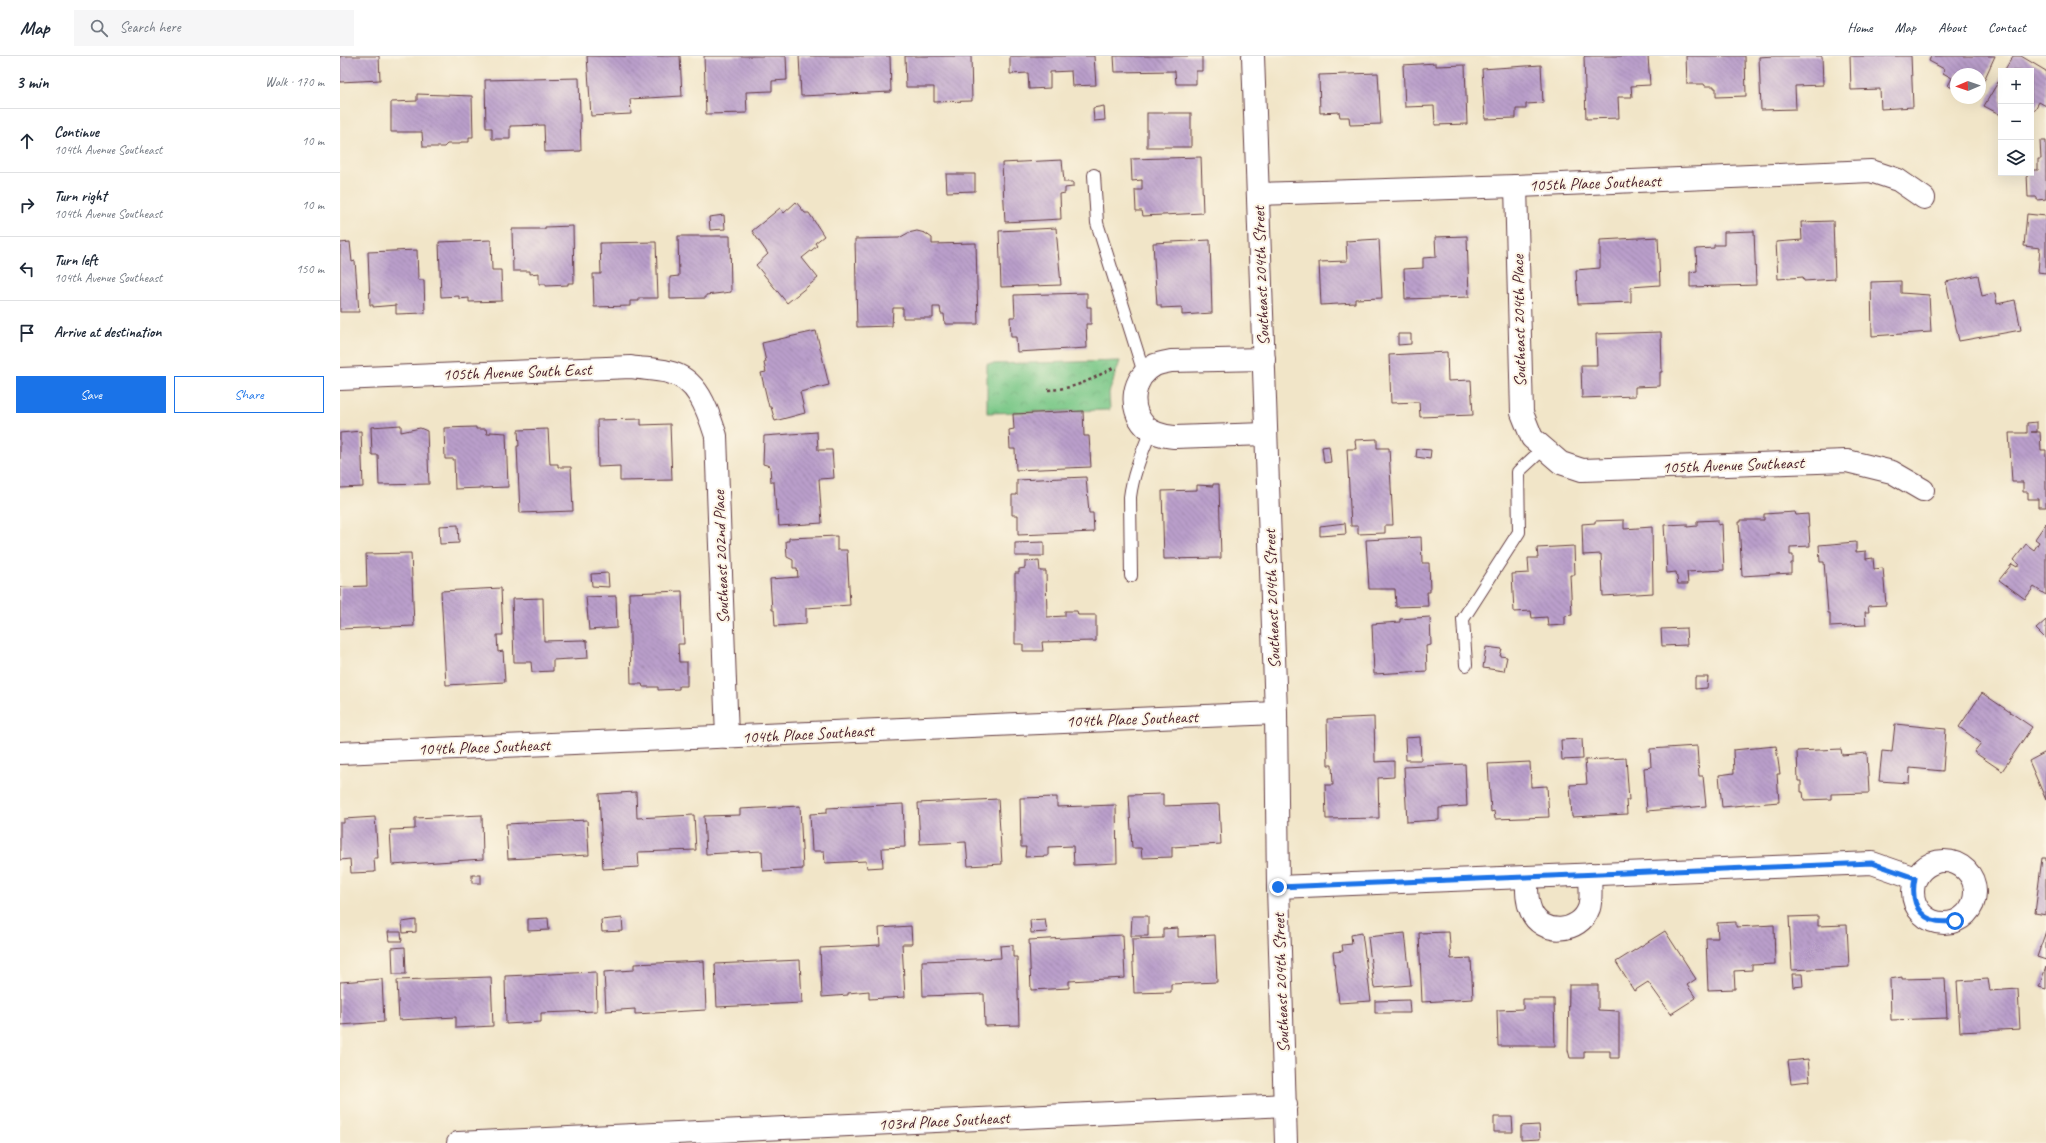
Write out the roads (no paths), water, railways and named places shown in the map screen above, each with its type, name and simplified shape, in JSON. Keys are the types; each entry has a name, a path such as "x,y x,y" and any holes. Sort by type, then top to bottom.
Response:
{"street":[{"name":"Southeast 204th Street","path":"1253,56 1276,713 1278,887 1286,1143"},
{"name":"105th Place Southeast","path":"1258,194 1516,186 1871,172 1898,180 1924,198"},
{"name":"Southeast 204th Place","path":"1516,186 1522,413 1532,438 1544,448"},
{"path":"1264,359 1170,361 1156,365 1143,375 1136,386 1134,401 1138,415 1146,427 1159,435 1174,437 1266,434"},
{"name":"105th Avenue South East","path":"340,379 631,368 670,372 691,383"},
{"name":"Southeast 202nd Place","path":"691,383 707,408 716,436 727,737"},
{"name":"105th Avenue Southeast","path":"1544,448 1561,463 1582,470 1847,461 1892,472 1923,490"},
{"name":"104th Place Southeast","path":"340,753 1276,713"},
{"path":"1278,887 1872,863 1915,878"},
{"path":"1527,877 1531,911 1538,921 1549,928 1561,929 1573,926 1583,919 1588,908 1590,896 1590,874"},
{"name":"103rd Place Southeast","path":"458,1143 1286,1105"}],"lane":[{"path":"1094,175 1097,223 1143,375"},
{"path":"1131,576 1131,485 1137,464 1151,430"},
{"path":"1466,665 1463,619 1519,532 1518,472 1544,448"}]}
